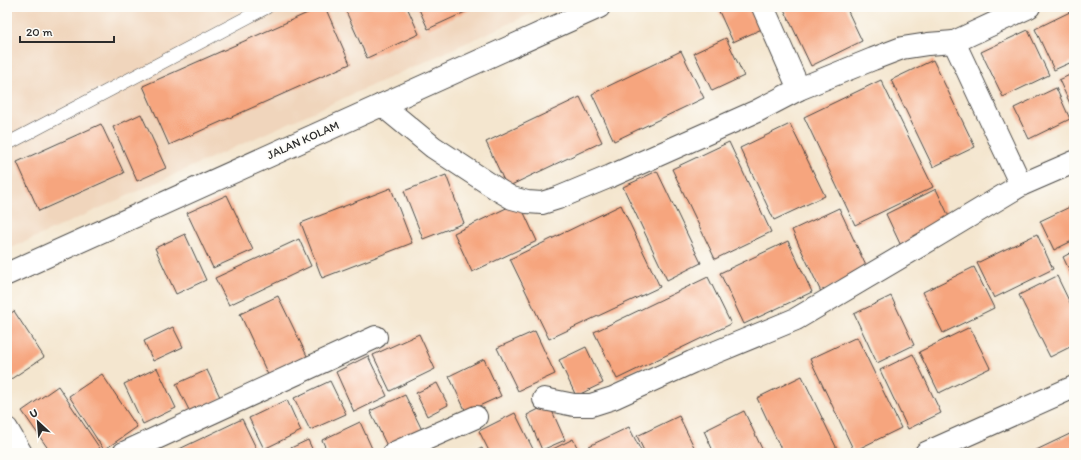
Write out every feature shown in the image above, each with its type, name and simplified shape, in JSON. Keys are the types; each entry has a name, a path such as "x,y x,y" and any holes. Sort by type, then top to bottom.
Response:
{"street":[{"name":"JALAN KOLAM","path":"7,274 599,7"},
{"path":"763,7 800,89"},
{"path":"382,105 433,147 500,191 512,198 527,202 542,203 611,176 757,111 800,89 873,59 902,48 954,42 1029,7"},
{"path":"954,42 1021,185"},
{"path":"544,399 574,406 591,405 613,398 692,362 796,319 1021,185 1074,162"},
{"path":"124,453 376,337"},
{"path":"926,453 1074,387"},
{"path":"394,453 476,416"},
{"path":"7,429 22,453"}],"lane":[{"path":"7,144 267,7"}],"shaded area":[{"path":"7,7 546,7 7,250"}],"building":[{"path":"321,7 325,7 350,64 169,145 143,86"},
{"path":"344,7 407,7 419,34 367,58"},
{"path":"418,7 476,7 428,29"},
{"path":"717,7 754,7 764,28 733,42"},
{"path":"783,7 846,7 862,41 811,66"},
{"path":"1074,10 1074,61 1054,70 1035,29"},
{"path":"1028,30 1049,75 1003,97 981,52"},
{"path":"726,38 744,76 712,91 694,53"},
{"path":"681,51 704,98 614,141 592,94"},
{"path":"933,60 975,147 933,167 891,80"},
{"path":"1074,73 1074,112 1059,80"},
{"path":"881,80 933,187 855,225 804,117"},
{"path":"1056,88 1070,119 1029,139 1014,108"},
{"path":"580,97 602,142 507,187 486,142"},
{"path":"141,114 166,168 137,181 113,127"},
{"path":"101,124 124,173 39,211 17,162"},
{"path":"790,124 825,196 774,220 740,148"},
{"path":"729,142 771,232 715,259 672,169"},
{"path":"657,171 701,263 667,280 623,187"},
{"path":"446,175 464,223 423,239 404,191"},
{"path":"391,188 412,243 322,278 301,223"},
{"path":"936,189 952,223 902,248 886,214"},
{"path":"227,195 253,250 213,268 187,213"},
{"path":"519,202 537,241 472,272 454,233"},
{"path":"621,205 660,287 549,339 510,259"},
{"path":"1074,205 1074,240 1054,250 1040,221"},
{"path":"839,208 868,270 821,292 792,230"},
{"path":"185,234 206,280 176,294 155,248"},
{"path":"1037,234 1053,269 994,298 977,263"},
{"path":"299,239 311,266 229,305 215,278"},
{"path":"788,241 812,292 744,324 720,273"},
{"path":"1074,251 1074,280 1063,257"},
{"path":"974,267 994,308 943,333 923,292"},
{"path":"1057,276 1074,311 1074,345 1050,357 1019,295"},
{"path":"708,277 731,324 617,379 594,332"},
{"path":"278,296 308,358 269,377 240,314"},
{"path":"891,296 914,345 877,363 854,314"},
{"path":"14,311 44,357 11,379 7,373 7,316"},
{"path":"173,327 183,347 153,361 144,341"},
{"path":"970,327 990,368 939,393 919,352"},
{"path":"535,331 555,374 518,391 497,348"},
{"path":"419,334 435,369 390,391 373,355"},
{"path":"857,337 901,428 854,451 810,359"},
{"path":"586,347 603,383 576,396 559,360"},
{"path":"913,354 941,413 908,429 880,370"},
{"path":"368,356 387,396 354,412 336,372"},
{"path":"484,359 501,396 466,412 449,376"},
{"path":"157,368 176,408 143,424 124,384"},
{"path":"207,370 221,399 191,414 176,384"},
{"path":"102,374 137,427 104,450 69,396"},
{"path":"802,376 839,453 783,453 757,398"},
{"path":"330,381 346,414 310,430 294,398"},
{"path":"437,383 448,405 427,416 416,393"},
{"path":"58,386 103,453 51,453 22,411"},
{"path":"405,395 424,434 389,450 370,411"},
{"path":"287,400 301,431 264,449 249,418"},
{"path":"549,404 565,440 542,450 527,415"},
{"path":"744,411 764,453 714,453 704,431"},
{"path":"515,413 535,453 490,453 479,431"},
{"path":"679,416 697,453 645,453 637,436"},
{"path":"242,419 258,452 256,453 171,453"},
{"path":"360,422 374,453 328,453 322,440"},
{"path":"629,427 642,453 592,453 589,446"},
{"path":"1074,432 1074,453 1030,453"},
{"path":"573,439 580,453 545,453"},
{"path":"308,440 314,453 280,453"},
{"path":"482,448 484,453 472,453"}]}
